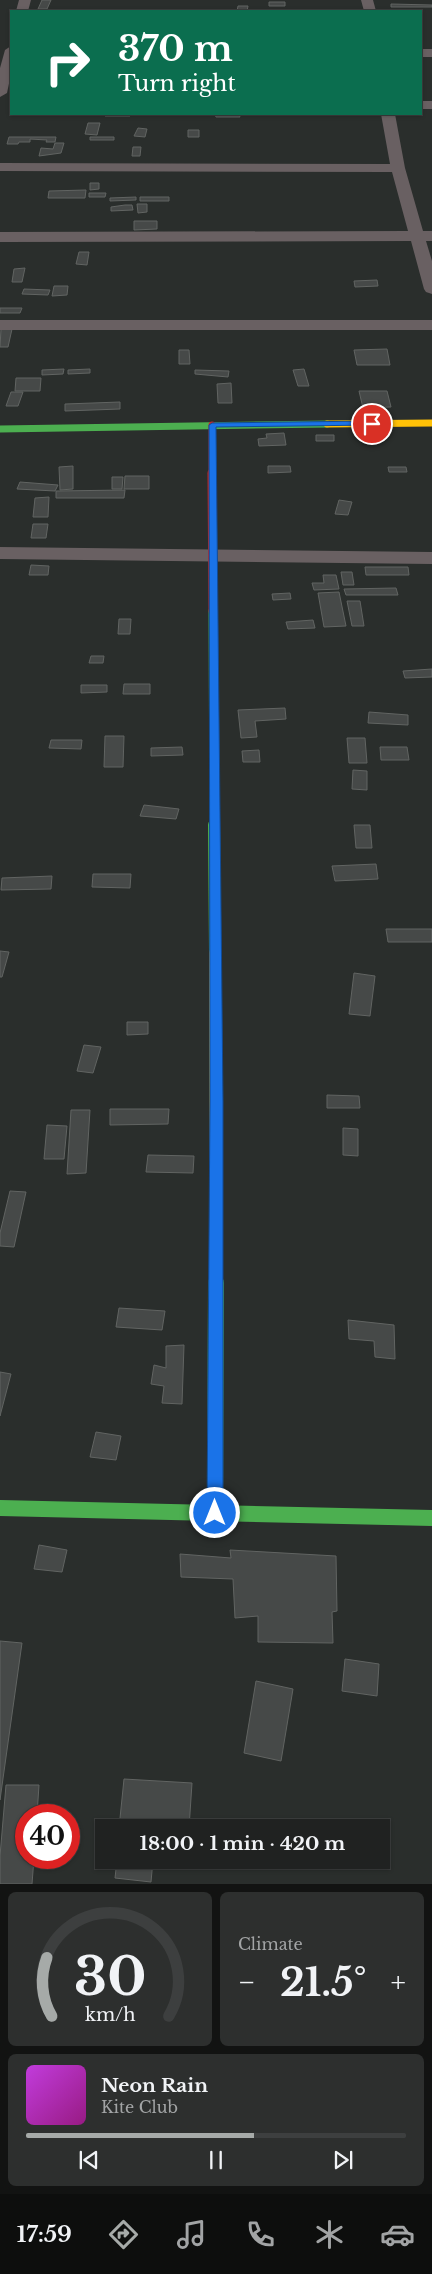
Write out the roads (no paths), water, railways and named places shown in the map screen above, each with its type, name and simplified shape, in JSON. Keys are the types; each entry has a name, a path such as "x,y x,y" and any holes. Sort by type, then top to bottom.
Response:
{"street":[{"path":"0,93 10,55"},
{"path":"388,115 398,168 425,236 432,289"},
{"path":"0,168 398,168"},
{"path":"0,237 425,236"},
{"path":"0,325 432,325"},
{"path":"0,429 432,423"},
{"path":"212,425 216,1110 215,1513"},
{"path":"0,553 432,558"},
{"path":"0,1508 432,1518"}]}
